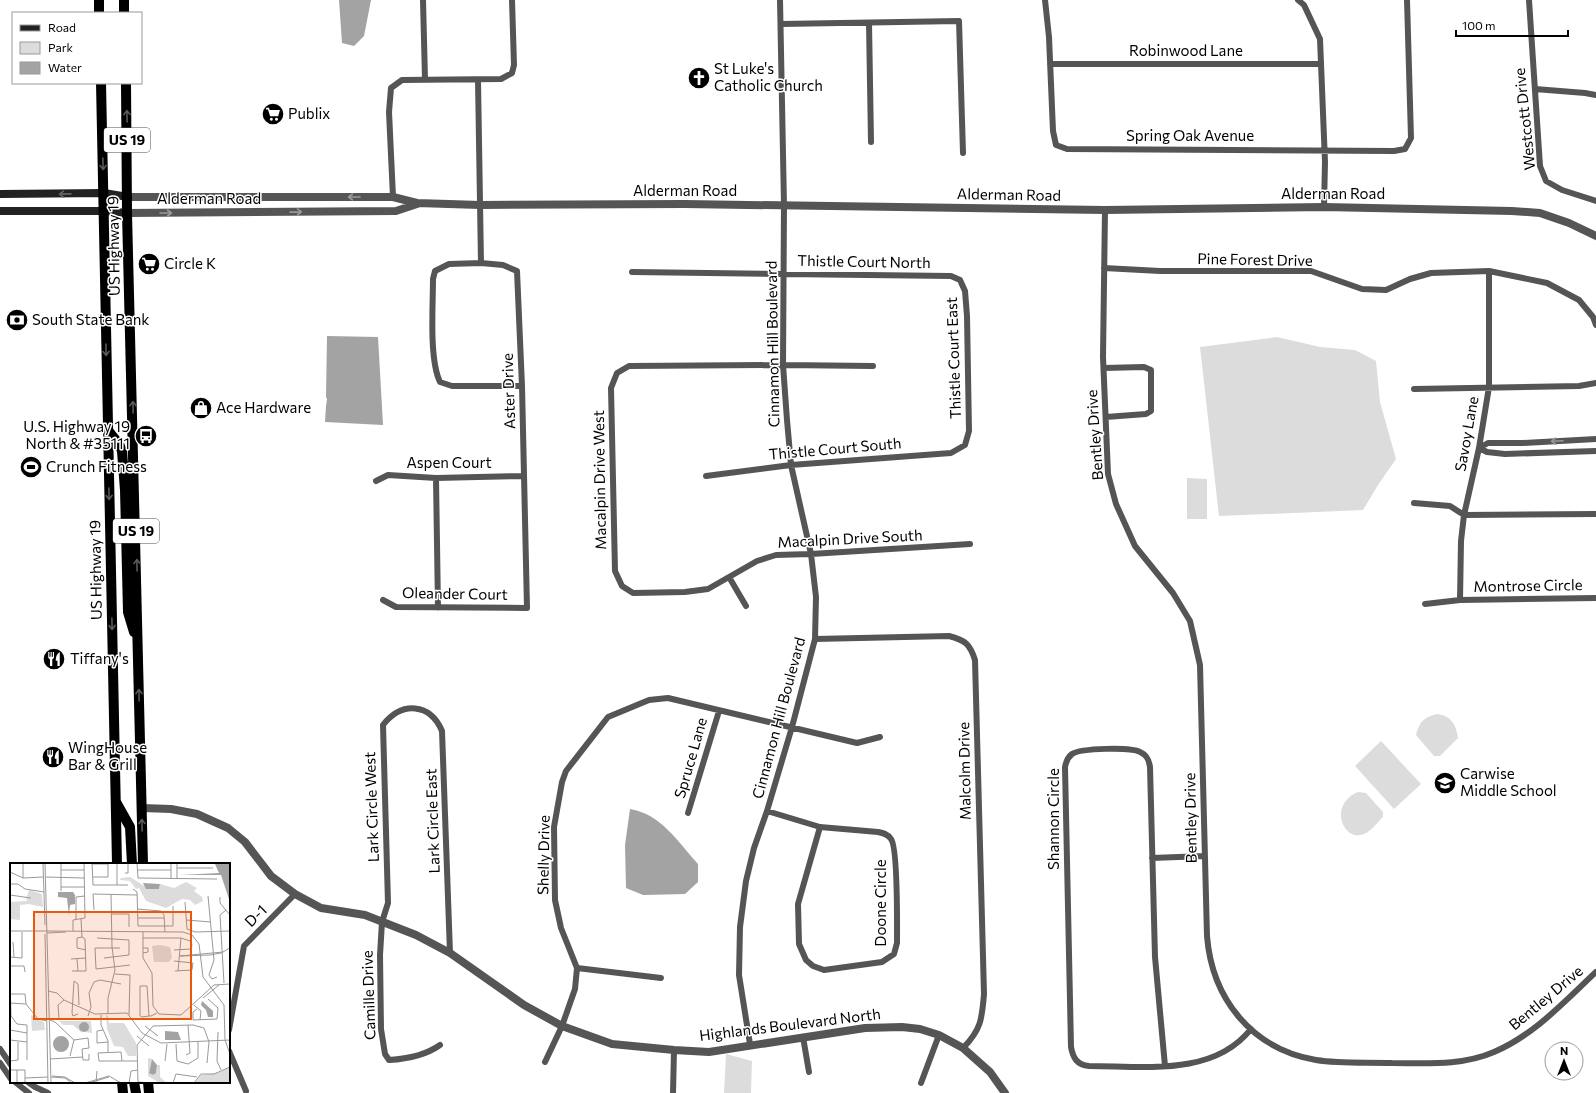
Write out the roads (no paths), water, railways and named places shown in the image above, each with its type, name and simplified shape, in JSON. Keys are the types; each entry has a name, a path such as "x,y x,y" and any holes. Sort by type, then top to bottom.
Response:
{"highway":[{"path":"99,0 99,12"},
{"path":"124,0 124,12"},
{"name":"US Highway 19","path":"101,84 107,429 118,863"},
{"name":"US Highway 19","path":"126,84 127,213 143,863"},
{"path":"107,429 120,444 122,451 125,490 128,612 138,643"},
{"path":"116,801 130,827 132,863"},
{"path":"122,1083 123,1093"},
{"path":"134,1083 136,1093"},
{"path":"148,1083 149,1093"}],"main road":[{"name":"Alderman Road","path":"0,194 104,193 128,197"},
{"name":"Alderman Road","path":"0,211 104,211 127,213"}],"street":[{"path":"423,0 425,79"},
{"path":"393,197 389,112 391,88 402,80 501,79 512,73 514,64 512,0"},
{"name":"Cinnamon Hill Boulevard","path":"750,1044 740,975 740,927 746,881 754,848 767,811 792,727 815,639 816,597 811,554 792,465 786,420 783,365 784,206 780,0"},
{"path":"1045,0 1050,64"},
{"path":"1298,0 1304,5 1320,39 1324,150 1324,207"},
{"name":"Spring Oak Avenue","path":"1050,64 1053,131 1056,145 1067,149 1394,151 1405,148 1411,138 1407,0"},
{"name":"Westcott Drive","path":"1529,0 1540,166 1546,181 1562,190 1596,200"},
{"path":"781,24 959,21 963,153"},
{"path":"869,23 871,142"},
{"name":"Robinwood Lane","path":"1050,64 1321,64"},
{"path":"478,80 481,263 449,264 435,271 433,279 435,372 440,382 452,386 522,386"},
{"path":"1535,89 1596,95"},
{"name":"Alderman Road","path":"128,197 393,197 417,203 480,204 1105,210 1324,207 1512,211 1540,213 1569,223 1596,236"},
{"name":"Alderman Road","path":"127,213 396,211 417,203"},
{"name":"Bentley Drive","path":"1105,210 1104,368 1108,474 1116,504 1135,546 1173,593 1190,621 1200,665 1207,936 1212,966 1218,983 1228,1002 1250,1029 1283,1050 1301,1057 1334,1062 1444,1063 1493,1053 1516,1041 1544,1021 1596,972"},
{"name":"Aster Drive","path":"481,263 503,265 517,271 522,386 527,608"},
{"name":"Pine Forest Drive","path":"1104,268 1160,271 1311,271 1362,289 1386,290 1410,279 1431,273 1489,271 1547,283 1580,300 1593,317 1596,325"},
{"name":"Savoy Lane","path":"1460,600 1461,540 1464,515 1479,448 1489,387 1489,271"},
{"name":"Thistle Court North","path":"632,272 951,276"},
{"name":"Thistle Court East","path":"951,276 960,280 965,292 969,431 965,445"},
{"path":"783,365 873,366"},
{"name":"Macalpin Drive West","path":"622,586 615,571 611,388 617,373 629,366 783,365"},
{"path":"1104,368 1144,367 1150,370 1150,411 1146,414 1106,418"},
{"path":"1414,389 1579,386 1596,383"},
{"path":"1479,448 1488,443 1523,443 1596,439"},
{"name":"Thistle Court South","path":"706,476 792,465 951,453 965,445"},
{"path":"1479,448 1487,452 1505,454 1596,452"},
{"name":"Aspen Court","path":"376,481 388,476 436,478 524,476"},
{"path":"436,478 438,608"},
{"path":"1414,503 1450,506 1464,515 1596,514"},
{"name":"Macalpin Drive South","path":"622,586 633,593 685,592 708,589 757,561 776,555 970,544"},
{"path":"729,577 746,606"},
{"name":"Montrose Circle","path":"1425,604 1460,600 1596,598"},
{"name":"Oleander Court","path":"382,600 396,606 438,608 527,608"},
{"name":"Malcolm Drive","path":"815,639 949,636 961,639 971,648 975,660 984,994 982,1017 974,1037 963,1048"},
{"name":"Shelly Drive","path":"545,1062 562,1026 575,989 576,968 561,928 556,900 554,827 562,782 566,771 608,717 649,700 668,698 857,743 880,737"},
{"name":"Lark Circle West","path":"382,922 388,903 383,725 390,717 401,709 410,708"},
{"name":"Lark Circle East","path":"410,708 421,709 429,714 438,721 442,731 450,953"},
{"name":"Spruce Lane","path":"688,813 719,711"},
{"name":"Shannon Circle","path":"1165,1066 1155,957 1150,767 1147,757 1138,751 1083,751 1073,753 1067,760 1065,767 1072,1052 1075,1060 1085,1066 1165,1066 1191,1064 1211,1058 1233,1046 1242,1040 1250,1029"},
{"name":"Highlands Boulevard North","path":"142,808 171,809 197,814 228,828 245,842 271,876 296,894 320,908 365,915 416,935 450,953 524,1006 562,1026 612,1044 709,1052 750,1044 864,1028 885,1026 920,1029 939,1035 963,1048 990,1072 1005,1093"},
{"name":"Doone Circle","path":"767,811 820,827 878,832 886,834 892,839 895,855 897,943 894,954 882,962 824,970 813,966 806,960 799,944 798,904 820,827"},
{"path":"1152,858 1205,856"},
{"name":"D-1","path":"230,1024 244,946 296,894"},
{"name":"Camille Drive","path":"382,922 380,955 381,1022 385,1054 389,1060 401,1059 432,1050 440,1045"},
{"path":"576,968 661,978"},
{"path":"921,1083 939,1035"},
{"path":"803,1037 809,1072"},
{"path":"0,1049 10,1064"},
{"path":"673,1093 674,1050"},
{"path":"230,1053 246,1091"},
{"path":"0,1064 10,1078"},
{"path":"16,1083 29,1093"},
{"path":"29,1083 34,1087 48,1093"}],"water":[{"path":"339,0 371,0 364,36 354,46 342,43"},
{"path":"327,336 378,337 383,425 325,422 327,399"},
{"path":"630,809 641,812 660,823 676,838 698,864 698,882 685,894 643,895 626,888 625,845"}],"place":[{"name":"St Luke's Catholic Church","path":"699,78"},
{"name":"Publix","path":"273,114"},
{"name":"Circle K","path":"149,264"},
{"name":"South State Bank","path":"17,320"},
{"name":"Ace Hardware","path":"201,408"},
{"name":"U.S. Highway 19 North & #35111","path":"146,436"},
{"name":"Crunch Fitness","path":"31,467"},
{"name":"Tiffany's","path":"54,659"},
{"name":"WingHouse Bar & Grill","path":"53,757"},
{"name":"Carwise Middle School","path":"1445,783"}]}
